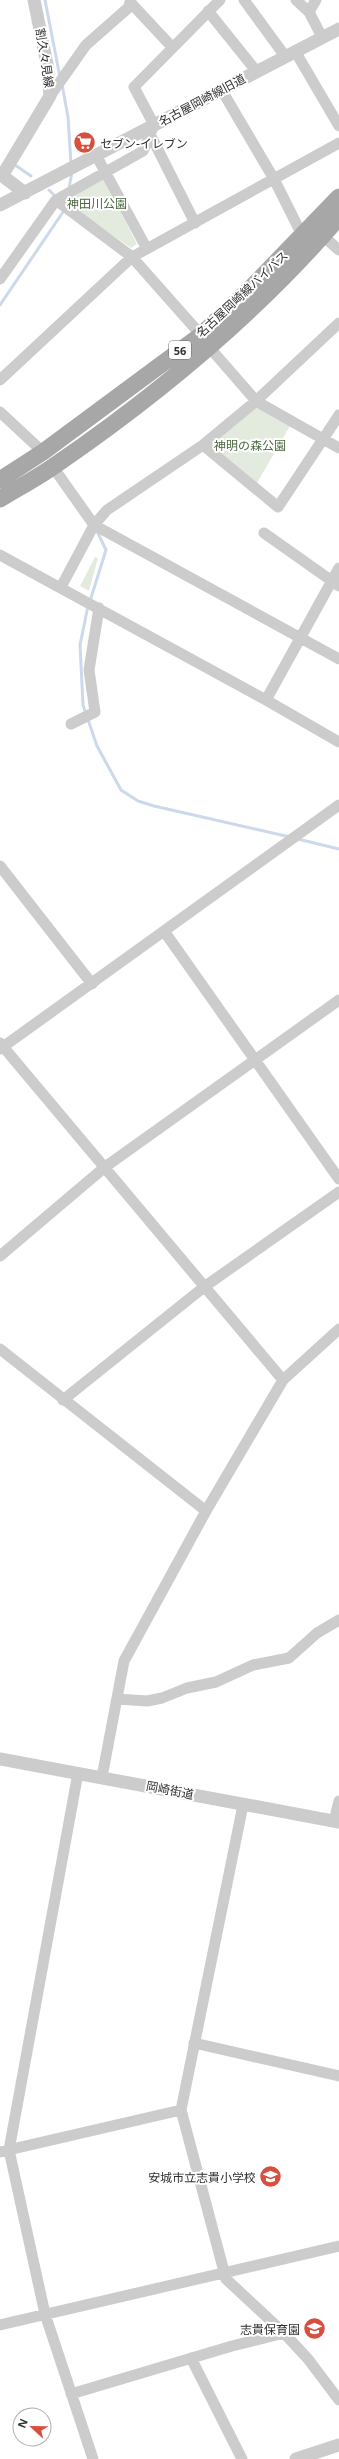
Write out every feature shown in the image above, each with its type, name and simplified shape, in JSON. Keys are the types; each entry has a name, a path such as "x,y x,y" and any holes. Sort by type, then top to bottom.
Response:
{"main road":[{"name":"名古屋岡崎線バイパス","path":"0,499 53,467 112,425 205,341 339,197"},
{"name":"名古屋岡崎線バイパス","path":"0,480 205,341 268,294 339,217"}],"street":[{"name":"割久々見線","path":"1,175 50,96 47,64 34,0"},
{"path":"195,223 134,87 220,0"},
{"path":"244,0 290,53 339,126"},
{"path":"296,0 308,12 322,37"},
{"path":"308,12 316,0"},
{"path":"50,96 86,45 128,8 130,1"},
{"path":"130,1 172,47"},
{"path":"208,11 257,72"},
{"name":"名古屋岡崎線旧道","path":"0,205 96,155 152,130 221,89 257,72 339,28"},
{"path":"221,89 274,179 303,237"},
{"path":"0,279 56,200 143,151 152,130"},
{"path":"0,380 132,257 339,143"},
{"path":"96,155 147,249"},
{"path":"1,175 25,193"},
{"path":"56,200 132,257 256,401 339,448"},
{"path":"323,236 339,250"},
{"path":"61,587 94,525 107,510 203,445 256,401 339,323"},
{"path":"0,412 43,452"},
{"path":"203,445 278,507 339,415"},
{"path":"53,467 94,525 339,659"},
{"path":"264,534 336,583"},
{"path":"0,555 266,700 339,742"},
{"path":"266,700 301,637 336,583 339,568"},
{"path":"70,724 96,712 89,670 99,608"},
{"path":"283,1380 105,1167 1,1046 92,984 339,805"},
{"path":"0,866 92,984"},
{"path":"164,931 339,1179"},
{"path":"0,1256 105,1167 339,1000"},
{"path":"63,1400 204,1287 339,1192"},
{"path":"102,1778 124,1661 206,1511 283,1380 339,1329"},
{"path":"0,1349 206,1511"},
{"path":"117,1699 147,1701 216,1682 253,1665 289,1658 317,1633 339,1620"},
{"name":"岡崎街道","path":"0,1759 336,1822"},
{"path":"78,1773 4,2151 45,2314 93,2459"},
{"path":"336,1822 339,1801"},
{"path":"243,1805 181,2110 226,2279 284,2333 308,2359 339,2400"},
{"path":"194,2043 339,2076"},
{"path":"4,2151 181,2110"},
{"path":"0,2326 45,2314 339,2246"},
{"path":"71,2394 191,2358 284,2333"},
{"path":"191,2358 242,2459"},
{"path":"296,2459 316,2456 339,2445"}],"green space":[{"name":"神田川公園","path":"104,179 137,244 131,248 63,201"},
{"name":"神明の森公園","path":"257,406 290,426 257,483 211,445"},
{"path":"95,557 98,558 89,591 80,586"}],"waterway":[{"path":"45,0 60,77"},
{"path":"62,84 68,117 71,164"},
{"path":"15,165 31,176"},
{"path":"69,189 72,171"},
{"path":"49,190 54,195"},
{"path":"0,305 63,212 67,197"},
{"path":"90,601 106,550 97,531"},
{"path":"88,606 80,645 83,705 97,746 121,790 138,801 154,806 290,837"},
{"path":"298,839 339,849"}],"place":[{"name":"セブン-イレブン","path":"84,143"},
{"name":"安城市立志貴小学校","path":"271,2177"},
{"name":"志貴保育園","path":"315,2329"}]}
